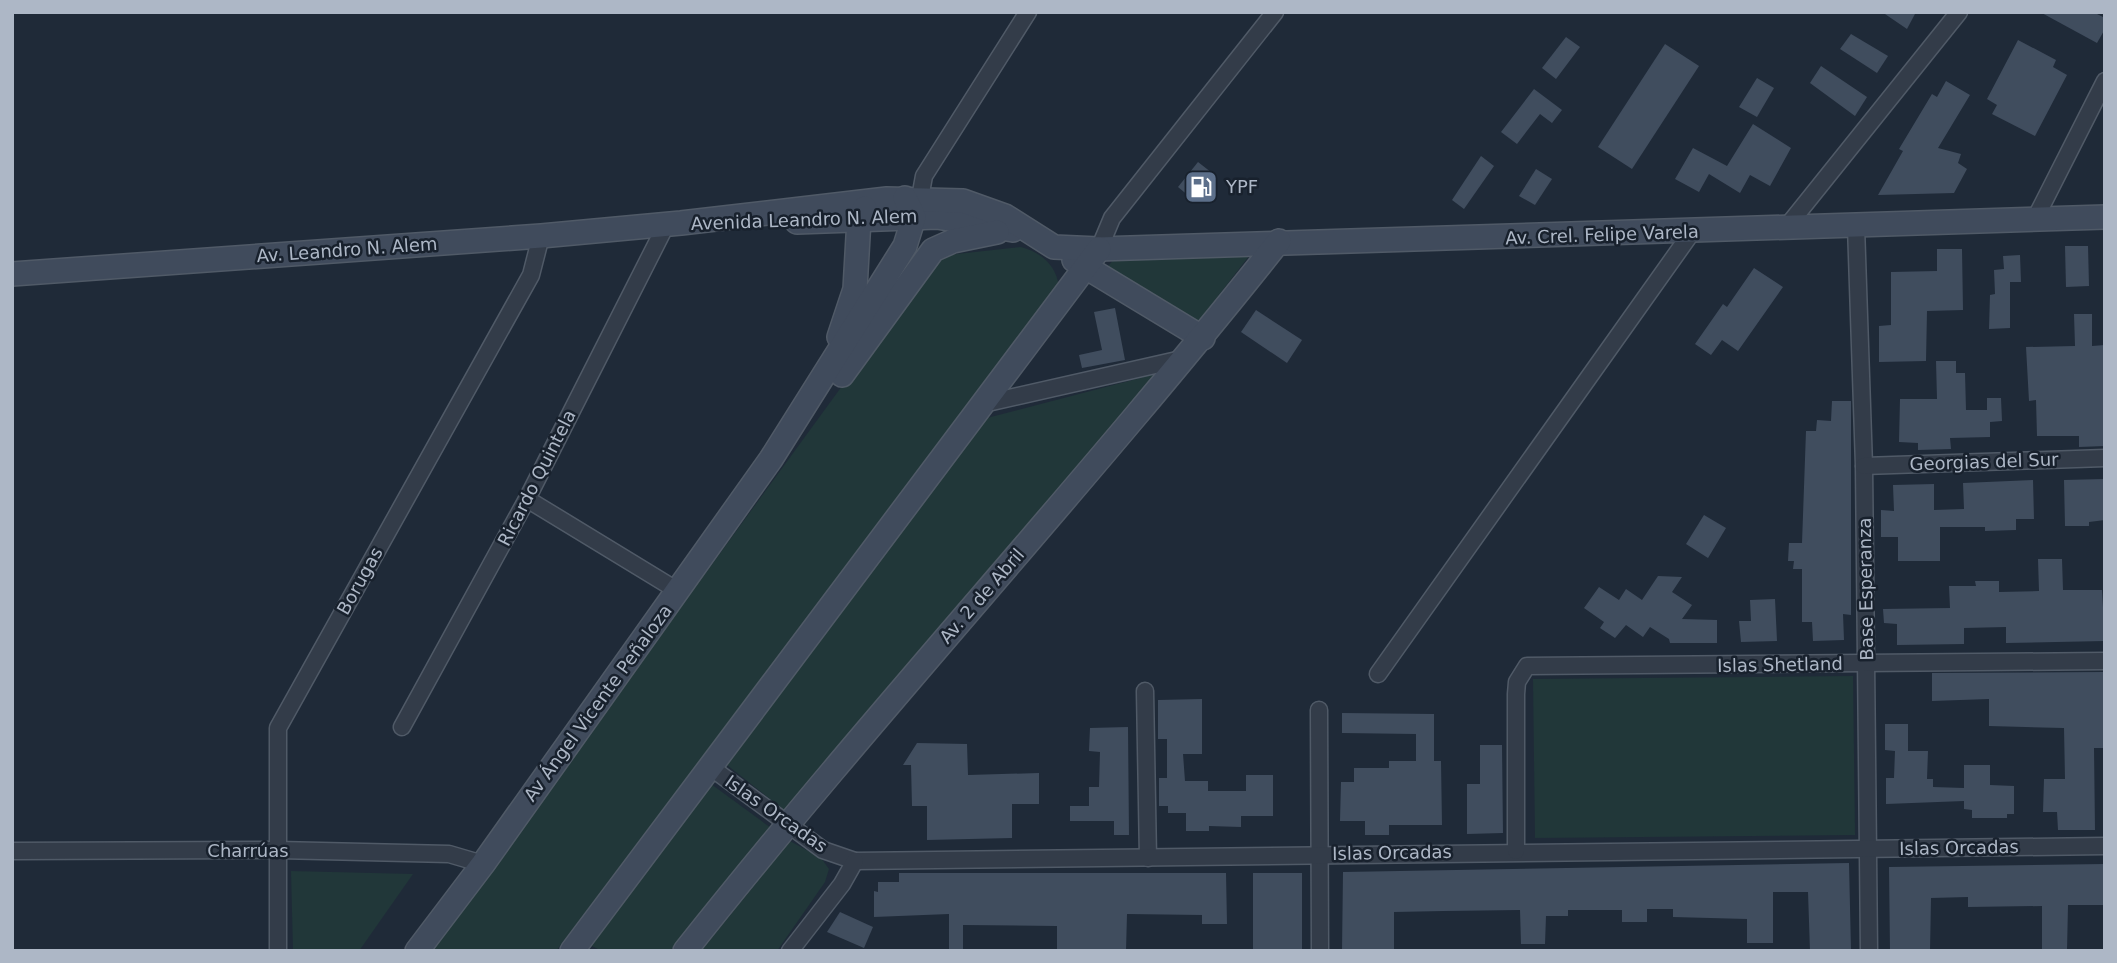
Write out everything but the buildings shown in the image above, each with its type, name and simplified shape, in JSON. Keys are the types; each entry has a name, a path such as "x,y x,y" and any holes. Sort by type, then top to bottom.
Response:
{"street":[{"path":"775,453 895,264 905,246 908,203 1028,12"},
{"path":"575,950 709,766 1093,259 1112,218 1275,12"},
{"path":"1785,229 1959,12"},
{"path":"2035,219 2105,81"},
{"path":"775,453 829,355 845,320 855,289 859,219 865,207 908,203"},
{"name":"Avenida Leandro N. Alem","path":"674,224 748,213 908,203 960,219 1021,232 1054,247 1093,259"},
{"name":"Av. Crel. Felipe Varela","path":"1093,259 1279,241 1692,232 2105,217"},
{"name":"Avenida Leandro N. Alem","path":"674,224 859,219"},
{"name":"Av. Leandro N. Alem","path":"12,274 674,224"},
{"name":"Ricardo Quintela","path":"402,727 674,224"},
{"name":"Base Esperanza","path":"1856,226 1864,466 1869,951"},
{"path":"790,430 808,417 831,389 933,250 953,241 1021,232"},
{"path":"1378,674 1692,232"},
{"name":"Borugas","path":"278,951 278,728 531,275 541,236"},
{"name":"Av. 2 de Abril","path":"685,951 786,824 1187,358 1279,241"},
{"path":"1093,259 1203,338"},
{"path":"983,404 1187,358"},
{"name":"Av Ángel Vicente Peñaloza","path":"417,951 483,864 775,453"},
{"name":"Georgias del Sur","path":"1864,466 2105,458"},
{"path":"527,499 678,592"},
{"name":"Islas Shetland","path":"1516,851 1516,694 1517,682 1527,666 2105,661"},
{"path":"1145,691 1148,858"},
{"path":"1320,710 1321,951"},
{"name":"Islas Orcadas","path":"709,766 823,850 855,861 2105,846"},
{"name":"Charrúas","path":"12,851 278,850 449,854 483,864"},
{"path":"790,951 842,884 855,861"}],"green space":[{"path":"1021,247 1047,261 1055,272 1059,287 556,951 430,951 931,264 948,255"},
{"path":"1249,256 1198,322 1104,271 1115,258"},
{"path":"1167,371 784,810 727,765 987,418"},
{"path":"1853,676 1855,835 1535,838 1533,679"},
{"path":"711,784 771,828 670,951 602,951 590,945"},
{"path":"790,841 821,858 829,869 825,882 777,951 701,951"},
{"path":"291,871 413,874 359,951 293,951"}],"place":[{"name":"YPF","path":"1201,187"}]}
